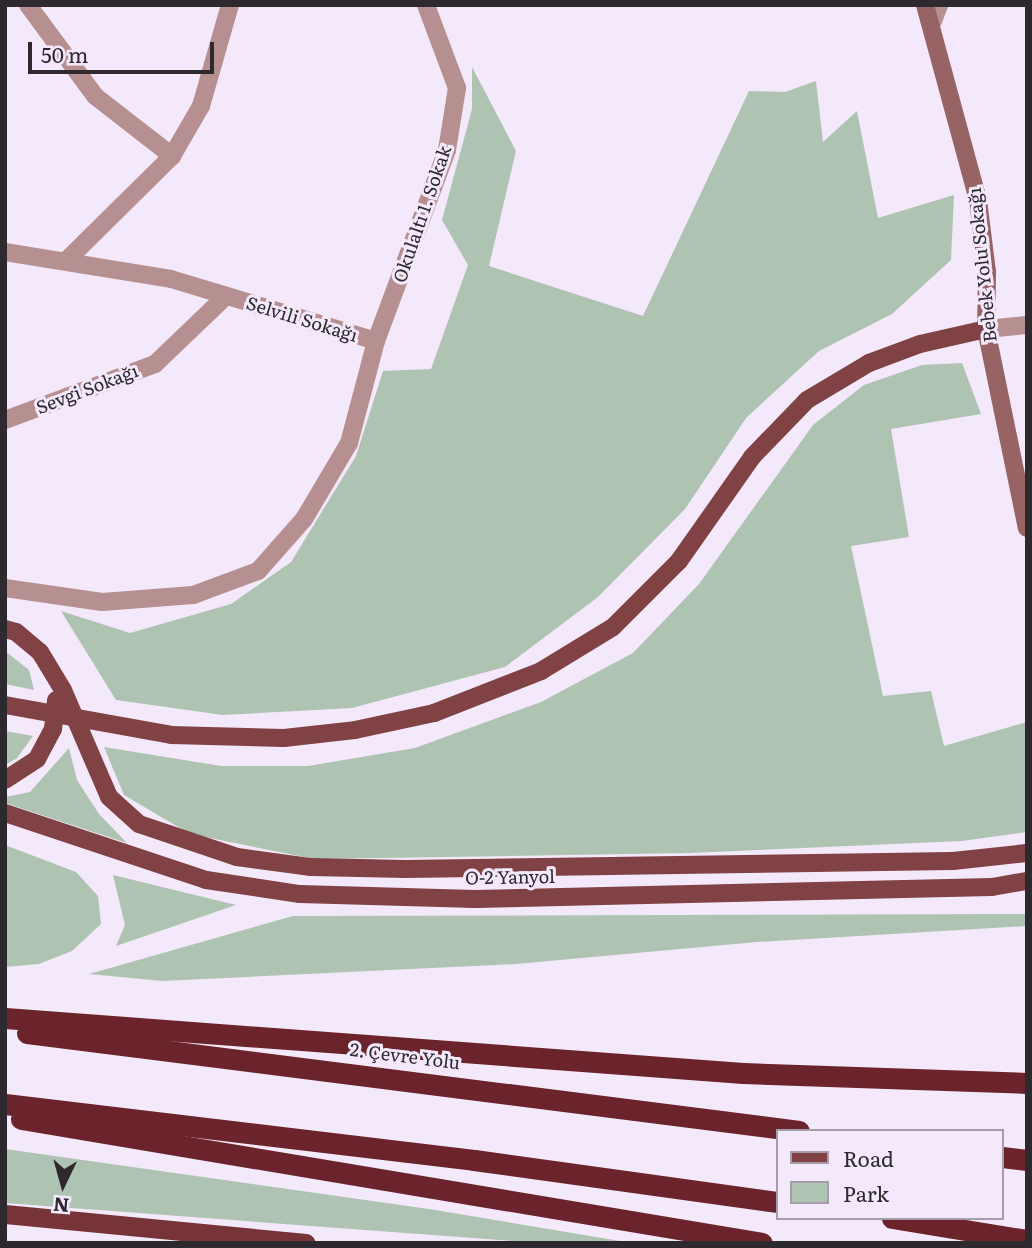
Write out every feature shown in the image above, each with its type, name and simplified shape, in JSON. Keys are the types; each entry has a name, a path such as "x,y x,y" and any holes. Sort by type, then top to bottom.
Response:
{"highway":[{"path":"5,1018 743,1073 1027,1083"},
{"name":"2. Çevre Yolu","path":"5,1030 783,1129"},
{"path":"5,1104 474,1160 776,1202"},
{"path":"5,1117 762,1243"},
{"path":"1004,1157 1027,1160"},
{"path":"5,1214 306,1243"},
{"path":"904,1220 1027,1240"}],"main road":[{"name":"Bebek Yolu Sokağı","path":"932,11 978,200 987,272 986,329 1027,528"},
{"path":"5,705 171,735 284,738 355,730 434,713 541,671 612,627 679,561 752,457 807,400 869,363 920,344 986,329"},
{"path":"5,629 16,632 40,652 58,682 109,797 139,824 236,857 311,867 406,869 912,862 1027,853"},
{"path":"5,780 37,759 47,739 58,682"},
{"name":"O-2 Yanyol","path":"5,814 206,880 300,894 475,899 992,887 1027,881"},
{"path":"992,887 1027,890"}],"street":[{"path":"28,5 95,96 172,156"},
{"path":"68,259 172,156 201,106 230,5"},
{"name":"Okulaltı 1. Sokak","path":"376,341 447,150 457,88 426,5"},
{"name":"Selvili Sokağı","path":"5,252 68,259 171,279 376,341 349,443 304,519 257,570 193,595 102,602 5,588"},
{"name":"Sevgi Sokağı","path":"5,420 155,364 226,296"},
{"path":"986,329 1027,325"}],"green space":[{"path":"472,67 516,151 489,266 643,316 749,91 785,92 816,81 823,142 857,111 878,218 954,195 951,260 892,314 819,351 746,418 685,509 598,597 505,667 352,708 223,715 116,700 61,611 130,633 231,604 291,562 356,456 383,371 431,369 468,265 442,220 472,109"},
{"path":"962,363 981,414 891,429 909,537 851,546 883,696 931,691 944,746 1027,722 1027,832 962,841 691,853 314,859 190,834 124,795 104,747 221,766 308,766 415,748 541,702 633,653 699,584 813,425 864,385 922,365"},
{"path":"5,651 29,670 34,690 5,684"},
{"path":"5,731 33,736 17,758 5,765"},
{"path":"69,748 77,780 99,814 127,843 5,803 5,797 30,792"},
{"path":"5,845 76,872 98,896 101,924 72,951 39,964 5,967"},
{"path":"113,875 236,905 116,946 125,925"},
{"path":"1027,914 1027,926 757,942 516,964 162,981 89,974 293,916"},
{"path":"5,1149 429,1209 632,1243 539,1243 5,1203"}]}
